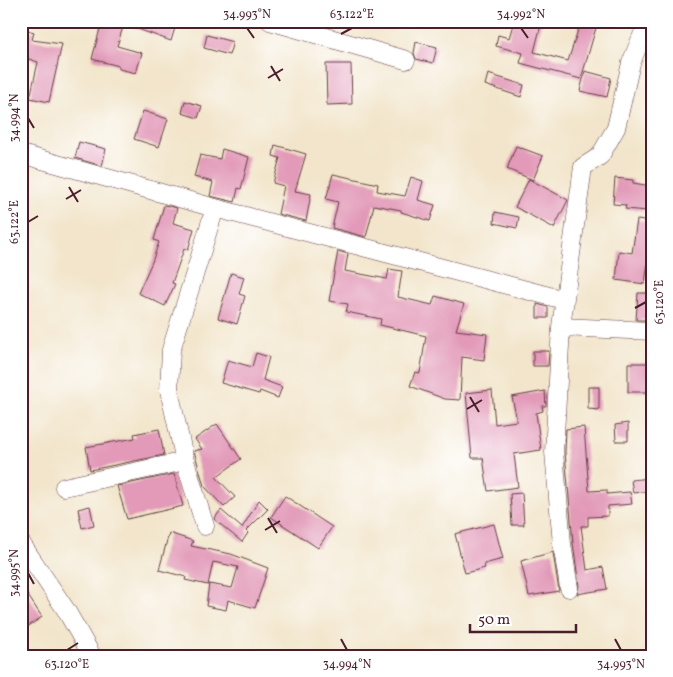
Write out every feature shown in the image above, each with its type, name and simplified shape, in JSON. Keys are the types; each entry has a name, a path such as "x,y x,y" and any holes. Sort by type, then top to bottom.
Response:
{"street":[{"path":"270,21 406,60"},
{"path":"569,588 562,544 554,452 560,327 583,168 600,156 616,128 631,63 648,21"},
{"path":"21,154 215,208 564,300"},
{"path":"205,526 185,461 169,390 171,350 215,208"},
{"path":"560,327 652,331"},
{"path":"64,487 185,461"},
{"path":"21,543 66,610 84,652"}],"building":[{"path":"102,21 177,21 171,41 124,24 117,46 142,53 136,73 119,69 119,66 92,59"},
{"path":"514,21 542,21 534,52 568,61 581,21 598,21 581,79 520,63 523,53 496,46 498,35 509,38"},
{"path":"21,28 34,32 32,40 62,44 49,102 30,98 38,62 26,58 24,65 21,64"},
{"path":"207,35 233,42 229,55 204,48"},
{"path":"416,42 437,47 433,63 416,59 414,53"},
{"path":"326,64 351,64 352,104 327,105"},
{"path":"585,71 611,78 607,97 580,91"},
{"path":"488,74 524,85 521,97 485,85"},
{"path":"185,101 202,106 198,118 182,113"},
{"path":"143,111 168,119 159,147 134,139"},
{"path":"79,142 106,149 102,166 75,158"},
{"path":"275,145 306,154 295,191 311,194 306,221 278,214 284,186 273,183 280,158 273,156"},
{"path":"516,146 543,156 533,180 507,169"},
{"path":"222,149 249,157 241,189 238,188 235,202 210,196 213,182 194,177 200,155 220,159"},
{"path":"333,174 378,184 377,191 405,196 411,177 423,181 418,200 435,205 430,221 401,212 401,210 374,205 366,237 332,228 338,202 326,199"},
{"path":"615,178 633,180 633,183 651,186 648,211 625,209 626,205 613,204"},
{"path":"529,179 568,200 554,228 515,207"},
{"path":"164,205 177,208 173,223 194,229 188,250 184,249 172,283 175,284 165,306 138,293 159,242 154,240"},
{"path":"495,212 519,217 517,228 494,223"},
{"path":"637,220 652,222 652,247 650,247 645,284 616,280 619,251 632,253"},
{"path":"338,251 348,254 345,271 387,279 389,269 402,271 398,297 432,305 435,296 464,304 456,330 487,334 484,360 462,357 460,400 445,399 410,386 415,372 420,373 426,336 380,325 381,319 346,312 348,304 329,301"},
{"path":"231,273 244,277 239,294 245,296 237,324 218,318"},
{"path":"638,293 652,293 652,320 636,320"},
{"path":"537,304 548,307 548,318 537,318"},
{"path":"533,351 549,351 548,366 533,366"},
{"path":"256,353 269,357 263,380 282,387 278,398 260,391 259,394 221,383 228,360 252,367"},
{"path":"628,363 649,363 649,392 628,392"},
{"path":"588,387 599,387 599,410 588,409"},
{"path":"492,390 495,424 517,421 512,397 545,391 546,406 542,406 543,411 536,413 541,450 514,454 518,487 488,491 483,458 472,458 466,393"},
{"path":"628,423 628,441 616,441 615,425"},
{"path":"217,424 241,459 216,477 235,497 224,507 204,486 194,451 202,449 195,439"},
{"path":"584,427 589,491 607,490 607,494 630,492 632,504 608,506 608,516 588,517 588,526 581,526 587,570 603,567 607,589 577,594 579,586 565,452 566,429"},
{"path":"159,429 164,455 90,470 86,447 135,438 134,434"},
{"path":"174,474 183,506 127,519 117,486"},
{"path":"651,478 652,491 633,493 631,480"},
{"path":"522,493 524,525 512,525 510,494"},
{"path":"285,496 332,527 318,548 271,517"},
{"path":"259,500 268,509 246,531 248,533 242,542 214,519 221,510 242,528"},
{"path":"90,506 94,525 82,528 78,509"},
{"path":"494,524 503,559 484,564 485,568 465,573 455,534"},
{"path":"169,533 193,541 191,546 231,554 268,568 255,608 228,600 226,610 206,606 209,584 232,588 238,567 213,562 208,585 185,580 186,577 159,570"},
{"path":"553,552 559,591 529,596 521,561"},
{"path":"21,585 42,617 21,631"}]}
